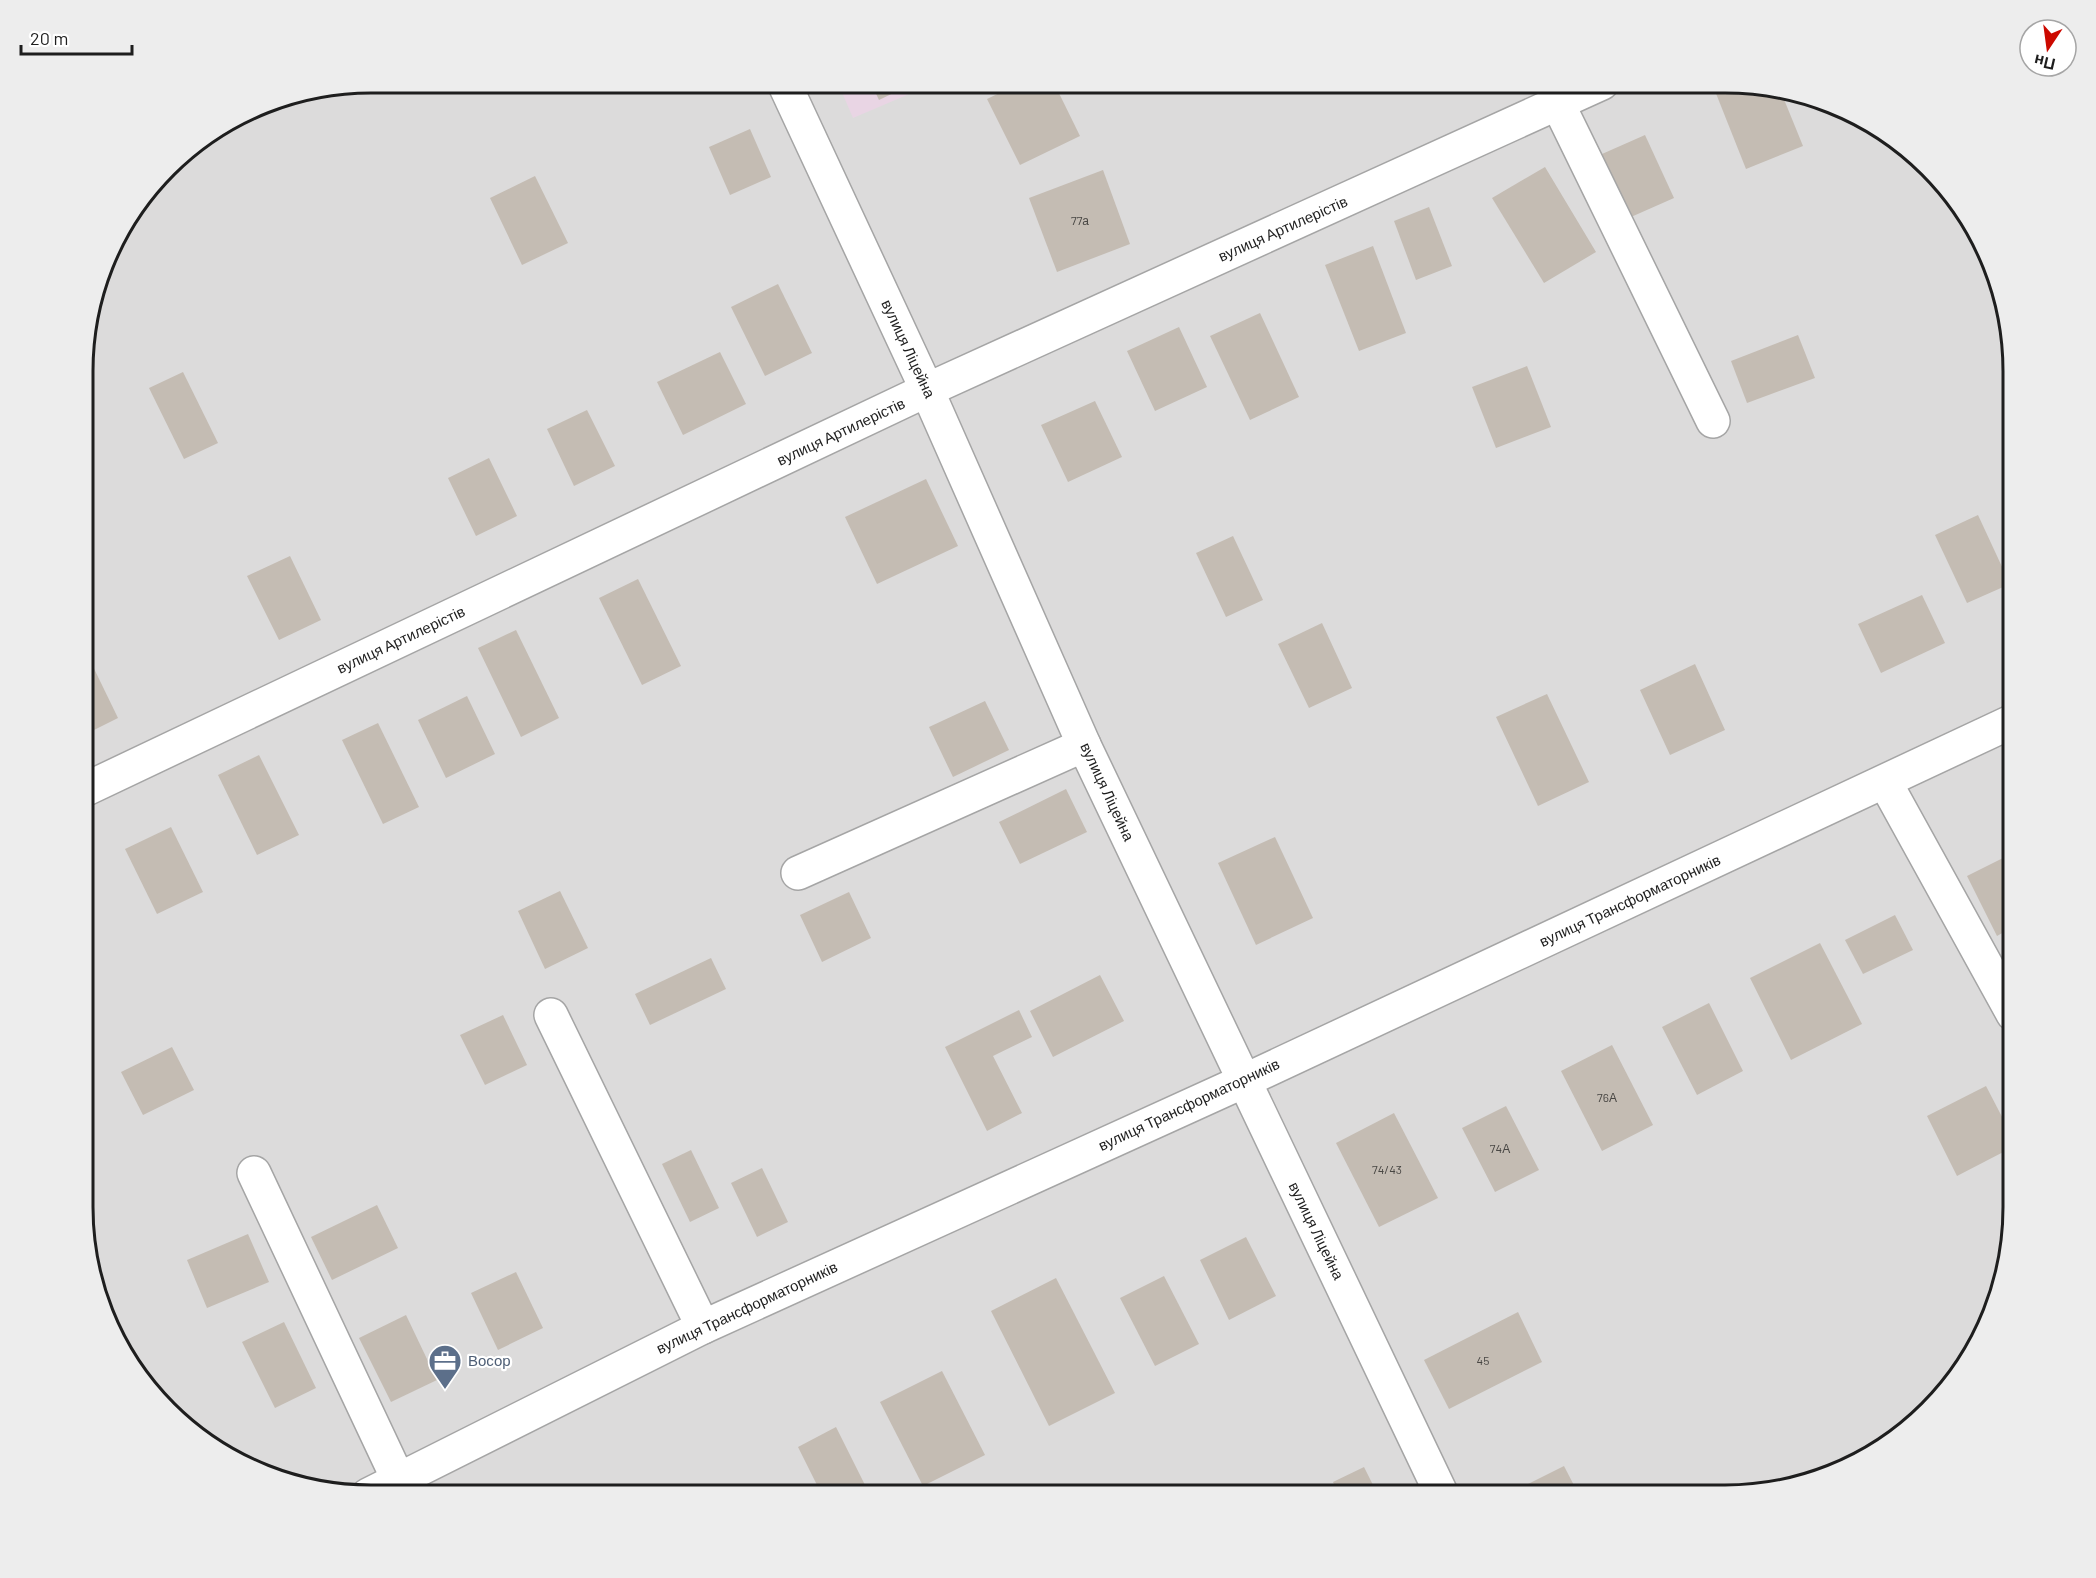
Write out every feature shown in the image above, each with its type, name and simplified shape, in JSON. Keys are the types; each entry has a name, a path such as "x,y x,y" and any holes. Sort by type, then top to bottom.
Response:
{"street":[{"name":"вулиця Ліцейна","path":"789,93 927,390 1084,745 1437,1485"},
{"name":"вулиця Артилерістів","path":"93,786 927,390 1581,93"},
{"path":"1558,104 1713,421"},
{"name":"вулиця Трансформаторників","path":"387,1485 703,1327 1244,1081 2003,727"},
{"path":"798,873 1084,745"},
{"path":"1885,782 2003,996"},
{"path":"551,1015 703,1327"},
{"path":"254,1173 398,1479"}],"shaded area":[{"path":"842,93 912,93 853,118"},
{"path":"1725,93 1779,98 1831,114 1864,130 1908,162 1934,188 1956,217 1982,265 1998,317 2003,371 2003,1207 2001,1243 1994,1279 1982,1313 1966,1346 1934,1390 1908,1416 1879,1438 1831,1464 1779,1480 1725,1485 371,1485 317,1480 265,1464 232,1448 188,1416 162,1390 130,1346 114,1313 102,1279 95,1243 93,1207 93,371 95,335 102,299 114,265 130,232 162,188 188,162 232,130 265,114 299,102 353,94"}],"building":[{"path":"876,93 893,93 879,100"},
{"path":"999,93 1059,93 1080,136 1020,165 987,99"},
{"path":"1716,93 1761,95 1784,99 1803,146 1746,169"},
{"path":"750,129 771,177 730,195 709,147"},
{"path":"1645,135 1674,198 1631,217 1602,154"},
{"path":"1545,167 1596,252 1544,283 1492,198"},
{"path":"1103,170 1130,244 1057,272 1029,198"},
{"path":"535,176 568,243 522,265 490,198"},
{"path":"1429,207 1452,266 1416,280 1394,221"},
{"path":"1373,246 1406,333 1359,351 1325,265"},
{"path":"778,284 812,353 765,376 731,307"},
{"path":"1260,313 1299,397 1250,420 1210,336"},
{"path":"1179,327 1207,387 1155,411 1127,351"},
{"path":"1798,335 1815,378 1747,403 1731,361"},
{"path":"720,352 746,404 683,435 657,382"},
{"path":"1527,366 1551,427 1496,448 1472,387"},
{"path":"183,372 218,443 184,459 149,388"},
{"path":"1095,401 1122,457 1068,482 1041,425"},
{"path":"587,410 615,466 574,486 547,429"},
{"path":"489,458 517,516 476,536 448,478"},
{"path":"926,479 958,546 877,584 845,517"},
{"path":"1978,515 2003,569 2003,587 1967,603 1935,535"},
{"path":"1233,536 1263,600 1226,617 1196,553"},
{"path":"290,556 321,620 279,640 247,576"},
{"path":"638,579 681,666 642,685 599,598"},
{"path":"1922,595 1945,643 1881,673 1858,624"},
{"path":"1322,623 1352,688 1309,708 1278,644"},
{"path":"516,630 559,718 521,737 478,648"},
{"path":"1695,664 1725,730 1670,755 1640,690"},
{"path":"93,667 118,718 93,730"},
{"path":"1547,694 1589,782 1538,806 1496,717"},
{"path":"467,696 495,754 446,778 418,720"},
{"path":"985,701 1009,750 953,777 929,727"},
{"path":"378,723 419,807 383,824 342,740"},
{"path":"259,755 299,835 257,855 218,775"},
{"path":"1066,789 1087,832 1020,864 999,822"},
{"path":"171,827 203,892 157,914 125,849"},
{"path":"1275,837 1313,918 1256,945 1218,863"},
{"path":"2003,858 2003,933 1997,936 1967,876"},
{"path":"560,891 588,948 545,969 518,911"},
{"path":"849,892 871,938 822,962 800,915"},
{"path":"1895,915 1913,950 1863,974 1845,940"},
{"path":"1820,943 1862,1024 1791,1060 1750,978"},
{"path":"711,958 726,989 650,1025 635,994"},
{"path":"1100,975 1124,1021 1053,1057 1030,1011"},
{"path":"1709,1003 1743,1071 1697,1095 1662,1027"},
{"path":"1019,1010 1032,1037 993,1056 1022,1113 987,1131 945,1047"},
{"path":"503,1015 527,1065 485,1085 460,1035"},
{"path":"1612,1045 1653,1125 1602,1151 1561,1071"},
{"path":"172,1047 194,1090 143,1115 121,1072"},
{"path":"1986,1086 2003,1119 2003,1152 1957,1176 1927,1116"},
{"path":"1506,1106 1539,1170 1495,1192 1462,1128"},
{"path":"1394,1113 1438,1198 1379,1227 1336,1143"},
{"path":"691,1150 719,1208 690,1222 662,1164"},
{"path":"762,1168 788,1222 757,1237 731,1183"},
{"path":"377,1205 398,1248 332,1280 311,1237"},
{"path":"248,1234 269,1282 207,1308 187,1260"},
{"path":"1246,1237 1276,1296 1229,1320 1200,1260"},
{"path":"516,1272 543,1328 498,1350 471,1293"},
{"path":"1164,1276 1199,1344 1155,1366 1120,1298"},
{"path":"1056,1278 1115,1393 1049,1426 991,1311"},
{"path":"1518,1312 1542,1362 1449,1409 1424,1360"},
{"path":"406,1315 437,1380 391,1402 359,1338"},
{"path":"284,1322 316,1388 275,1408 242,1342"},
{"path":"942,1371 985,1455 922,1485 880,1402"},
{"path":"836,1427 865,1485 817,1485 798,1447"},
{"path":"1564,1466 1574,1485 1526,1485"},
{"path":"1364,1467 1373,1485 1334,1485 1333,1482"}],"place":[{"name":"Восор","path":"445,1390"}]}
